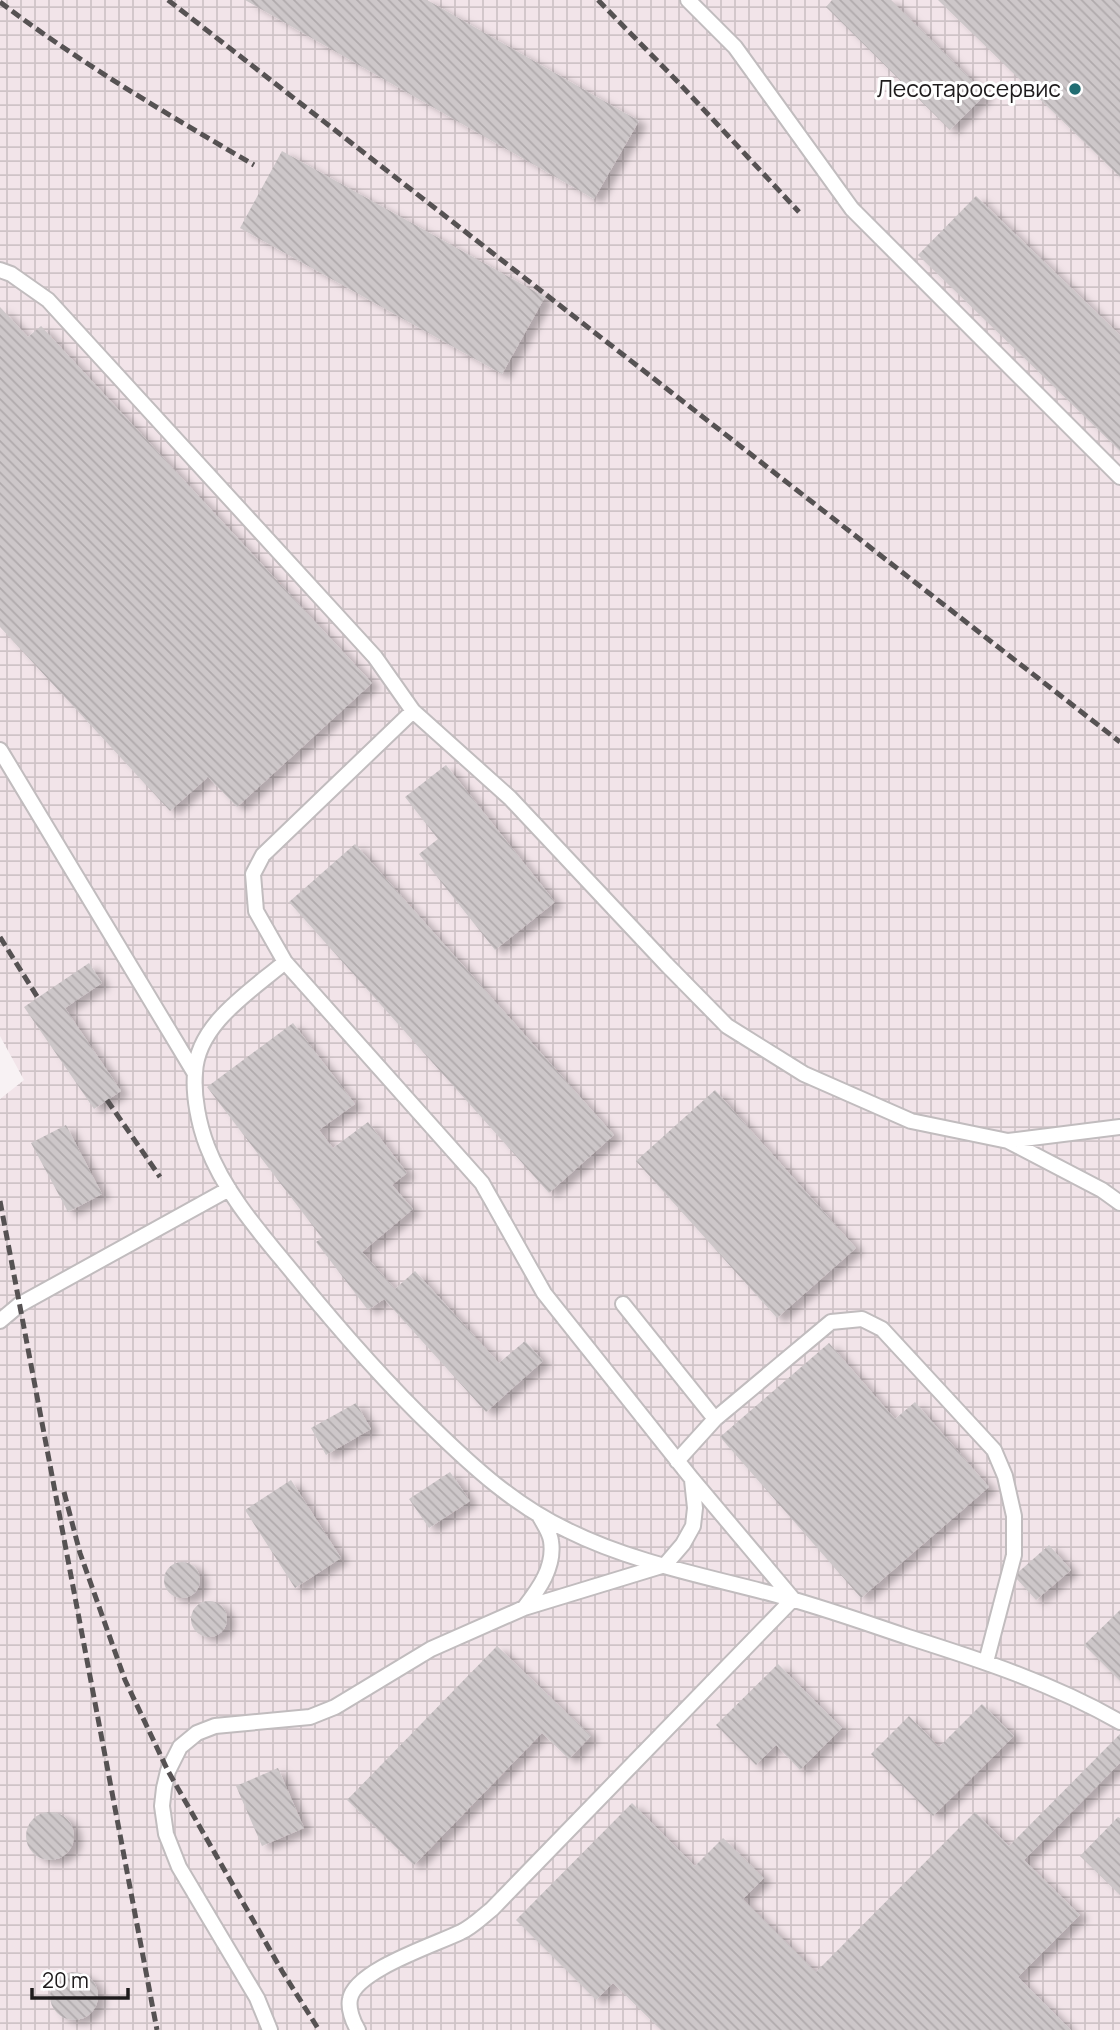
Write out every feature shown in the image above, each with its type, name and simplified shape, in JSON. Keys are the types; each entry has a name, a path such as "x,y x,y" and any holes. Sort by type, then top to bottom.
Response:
{"lane":[{"path":"688,0 735,47 852,209 1120,477"},
{"path":"0,270 11,274 48,300 374,657 413,711 510,798 727,1026 804,1074 911,1122 1008,1141 1102,1190 1120,1203"},
{"path":"413,711 263,855 253,874 256,911 285,962 482,1183 544,1293 677,1461 793,1599"},
{"path":"0,750 194,1072"},
{"path":"285,962 219,1018 204,1039 194,1072 197,1107 207,1146 229,1189 333,1322 410,1406 474,1467 505,1493 539,1515 604,1546 793,1599 986,1662 1056,1690 1120,1722"},
{"path":"1008,1141 1120,1127"},
{"path":"0,1321 19,1305 229,1189"},
{"path":"623,1304 715,1419"},
{"path":"677,1461 715,1419 831,1322 862,1319 882,1329 994,1450 1005,1476 1014,1516 1013,1556 986,1662"},
{"path":"270,2030 257,1998 179,1867 166,1834 162,1806 163,1788 180,1747 197,1733 215,1726 310,1717 335,1707 431,1649 524,1608 665,1565 683,1544 693,1526 695,1508 692,1479"},
{"path":"524,1608 548,1572 552,1555 551,1538 539,1515"},
{"path":"358,2030 350,2011 350,1998 354,1988 407,1954 465,1930 492,1909 793,1599"}],"shaded area":[{"path":"0,0 1120,0 1120,2030 0,2030 0,1099 24,1080 0,1036"}],"building":[{"path":"245,0 427,0 639,121 594,199"},
{"path":"832,0 891,0 986,94 950,130 826,7"},
{"name":"Лесотаросервис","path":"938,0 1120,0 1120,177"},
{"path":"282,151 545,297 502,374 240,228"},
{"path":"976,196 1120,335 1120,451 918,255"},
{"path":"0,307 28,337 41,326 372,683 237,807 208,777 170,811 0,627"},
{"path":"446,765 555,902 495,950 419,854 438,839 405,797"},
{"path":"355,844 614,1135 549,1193 289,902"},
{"path":"89,963 102,983 65,1008 121,1091 94,1109 24,1007"},
{"path":"293,1023 355,1104 319,1130 333,1148 368,1122 407,1173 392,1185 413,1209 362,1252 395,1289 415,1271 499,1363 525,1341 543,1361 486,1412 384,1299 368,1310 316,1242 322,1238 207,1087"},
{"path":"715,1090 856,1248 777,1318 636,1161"},
{"path":"66,1125 102,1194 68,1212 31,1143"},
{"path":"829,1343 895,1419 915,1402 989,1487 861,1598 720,1437"},
{"path":"356,1403 371,1429 326,1455 311,1428"},
{"path":"450,1472 470,1501 429,1528 409,1499"},
{"path":"291,1480 341,1558 295,1588 245,1510"},
{"path":"1049,1545 1071,1570 1036,1600 1014,1576"},
{"path":"182,1562 195,1567 200,1580 195,1593 182,1598 169,1593 164,1580 169,1567"},
{"path":"209,1601 222,1606 227,1619 222,1632 209,1637 196,1632 191,1619 196,1606"},
{"path":"1120,1610 1120,1681 1084,1645"},
{"path":"497,1646 591,1736 569,1759 542,1733 414,1865 347,1800"},
{"path":"778,1664 842,1728 800,1770 776,1745 756,1765 716,1725"},
{"path":"982,1704 1014,1736 933,1816 871,1754 909,1716 939,1747"},
{"path":"1120,1734 1120,1763 1024,1860 1080,1915 1018,1977 1071,2030 661,2030 613,1983 596,2000 516,1920 632,1803 695,1866 723,1838 764,1878 743,1899 816,1972 975,1812 1009,1846"},
{"path":"278,1768 304,1828 262,1846 236,1786"},
{"path":"50,1812 67,1819 74,1836 67,1853 50,1860 33,1853 26,1836 33,1819"},
{"path":"1118,1817 1120,1818 1120,1895 1080,1856"},
{"path":"74,1972 91,1979 98,1996 91,2013 74,2020 57,2013 50,1996 57,1979"}],"railway":[{"path":"168,0 1120,742"},
{"path":"598,0 799,212"},
{"path":"0,2 93,67 254,165"},
{"path":"0,937 38,998"},
{"path":"107,1100 160,1177"},
{"path":"0,1201 157,2030"},
{"path":"64,1492 80,1553 125,1680 168,1771 282,1971 319,2030"}],"place":[{"name":"Лесотаросервис","path":"1075,89"}]}
